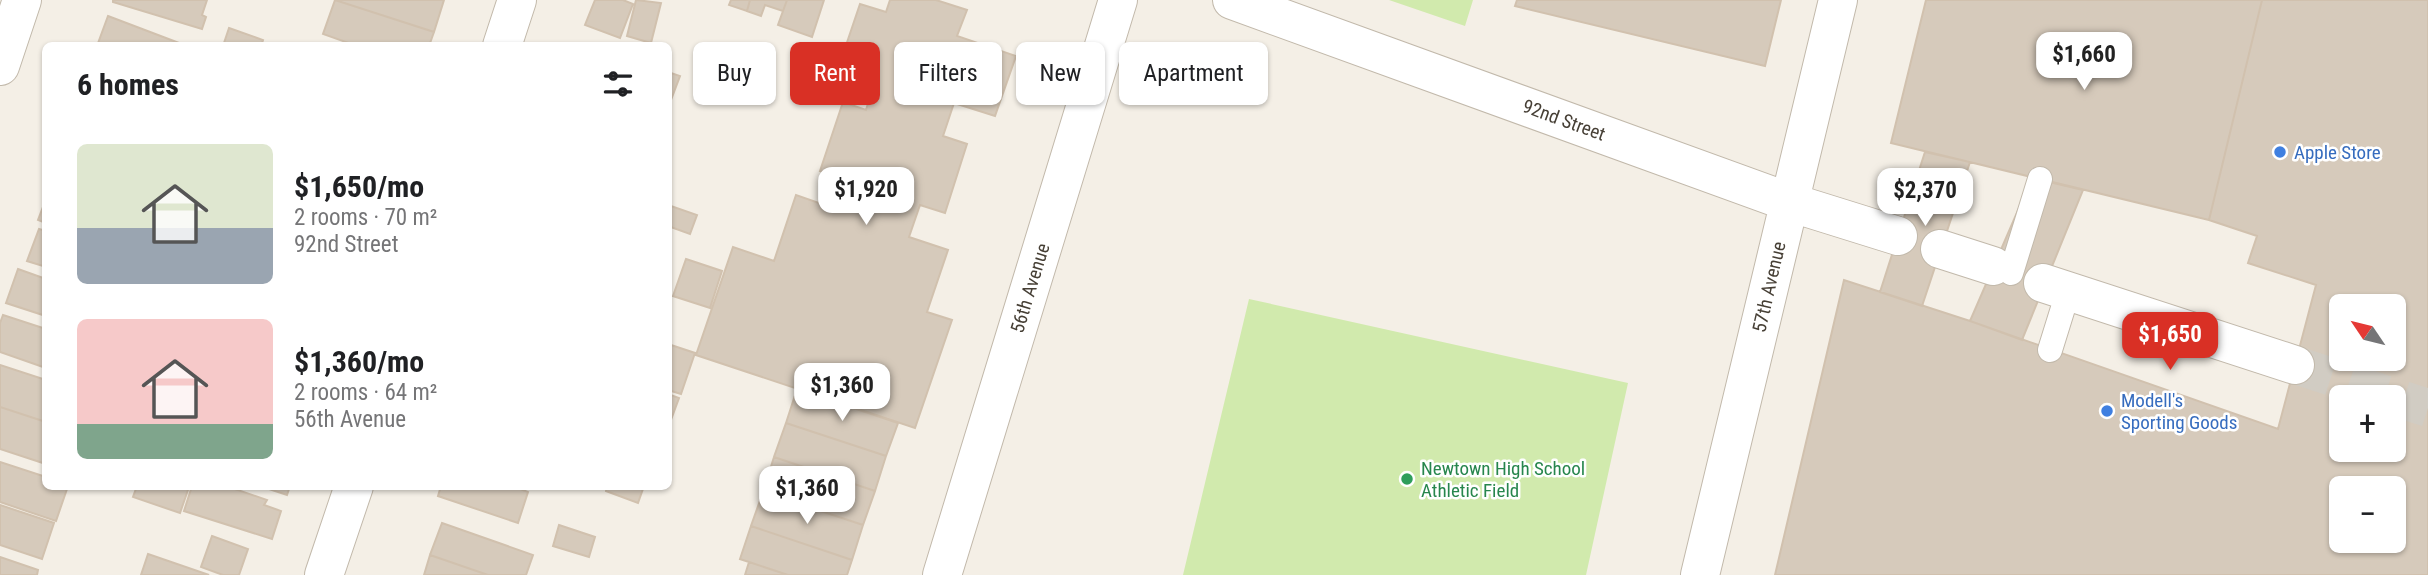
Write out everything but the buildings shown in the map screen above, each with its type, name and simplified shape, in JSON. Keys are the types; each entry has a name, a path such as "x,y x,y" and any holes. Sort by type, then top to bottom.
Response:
{"street":[{"path":"0,66 22,0"},
{"path":"503,42 517,0"},
{"name":"56th Avenue","path":"942,575 1118,0"},
{"name":"92nd Street","path":"1232,0 1789,202 1898,236"},
{"name":"57th Avenue","path":"1705,574 1789,202 1838,0"},
{"path":"1940,249 2295,365"},
{"path":"324,575 353,490"}],"lane":[{"path":"2040,179 2029,279 2050,350"}],"green space":[{"path":"1389,0 1473,0 1465,26"},
{"name":"Newtown High School Athletic Field","path":"1249,299 1628,383 1586,575 1183,575"}],"tunnel":[{"path":"2295,365 2428,408"}],"place":[{"name":"Apple Store","path":"2280,152"},
{"name":"Modell's Sporting Goods","path":"2107,411"},
{"name":"Newtown High School Athletic Field","path":"1407,479"}]}
